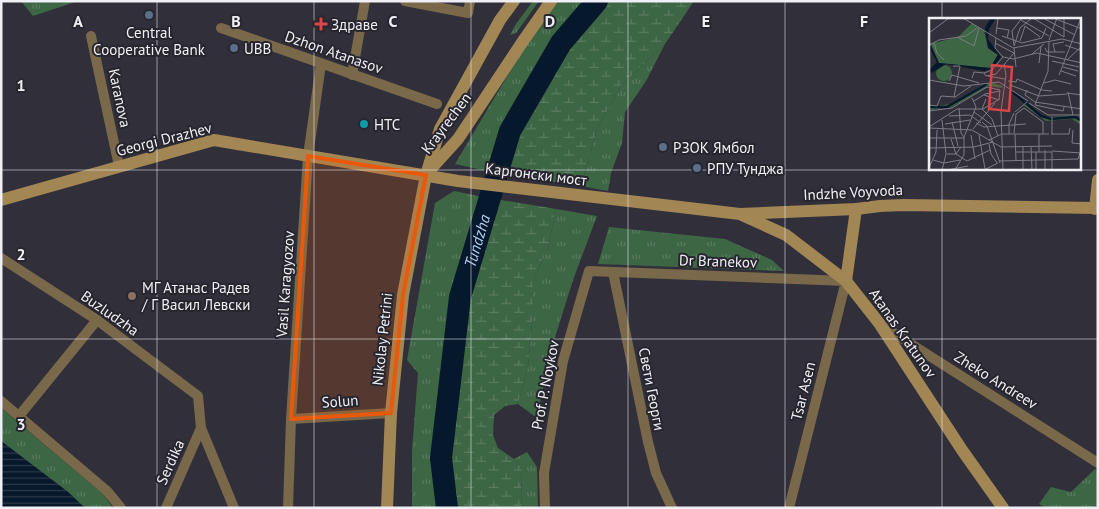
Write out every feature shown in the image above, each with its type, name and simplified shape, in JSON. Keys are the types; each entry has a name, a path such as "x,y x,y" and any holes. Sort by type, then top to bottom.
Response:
{"street":[{"path":"352,75 365,1"},
{"path":"405,1 468,13 470,1"},
{"name":"Krayrechen","path":"426,175 440,129 500,20 514,1"},
{"name":"Krayrechen","path":"426,175 458,138 551,1"},
{"name":"Dzhon Atanasov","path":"221,28 437,104"},
{"name":"Karanova","path":"91,36 119,166"},
{"name":"Vasil Karagyozov","path":"288,508 291,419 308,156 321,64"},
{"name":"Georgi Drazhev","path":"1,200 214,140 426,175"},
{"name":"Каргонски мост","path":"426,175 458,181 610,200"},
{"name":"Nikolay Petrini","path":"388,508 391,413 403,295 426,175"},
{"path":"1096,209 1098,180"},
{"name":"Indzhe Voyvoda","path":"610,200 740,214 904,205 1096,209"},
{"path":"846,281 856,209"},
{"name":"Atanas Kratunov","path":"740,214 786,235 846,281 879,323 962,450 1003,508"},
{"name":"Buzludzha","path":"3,262 97,320 198,396 201,428"},
{"name":"Dr Branekov","path":"589,271 846,281"},
{"name":"Prof. P. Noykov","path":"545,508 544,473 563,361 589,271"},
{"name":"Свети Георги","path":"614,272 648,442 656,473 672,508"},
{"name":"Tsar Asen","path":"789,508 846,281"},
{"path":"19,416 97,320"},
{"name":"Zheko Andreev","path":"879,323 1098,462"},
{"path":"1,401 107,491 121,508"},
{"name":"Solun","path":"291,419 391,413"},
{"path":"201,428 234,508"},
{"name":"Serdika","path":"166,508 201,428"}],"highlighted area":[{"path":"308,156 426,175 403,295 391,413 291,419"}],"green space":[{"path":"21,1 78,1 33,16"},
{"path":"533,1 539,1 516,33 510,35 516,24"},
{"path":"554,1 586,1 553,40 504,129 492,172 455,164 537,26"},
{"path":"586,1 694,1 665,44 621,86 597,129 581,186 492,172 504,129 553,40"},
{"path":"665,44 646,81 625,112 622,143 611,173 608,191 581,186 597,129 621,86"},
{"path":"454,191 483,197 453,298 434,461 440,508 412,508 412,451 418,373 407,360 435,203"},
{"path":"483,197 556,209 548,249 533,281 533,315 528,366 518,404 505,406 494,415 493,435 498,448 514,459 522,469 521,508 440,508 434,461 453,298"},
{"path":"556,209 597,216 573,280 551,350 537,418 518,404 528,366 533,315 533,281 548,249"},
{"path":"609,227 725,239 772,260 784,271 598,264"},
{"path":"1,408 103,494 113,508 85,508 68,492 1,441"},
{"path":"527,452 537,467 538,508 521,508 522,469 514,459"},
{"path":"1095,469 1098,471 1098,508 1046,508 1039,504 1051,487 1071,492"}],"water":[{"path":"1,441 68,492 85,508 3,508 1,506"}],"waterway":[{"name":"Tundzha","path":"447,508 441,458 460,297 510,131 561,43 597,1"}],"place":[{"name":"Central Cooperative Bank","path":"149,15"},
{"name":"Здраве","path":"321,24"},
{"name":"UBB","path":"234,48"},
{"name":"НТС","path":"364,124"},
{"name":"РЗОК Ямбол","path":"663,147"},
{"name":"РПУ Тунджа","path":"697,168"},
{"name":"МГ Атанас Радев / Г Васил Левски","path":"132,296"}]}
